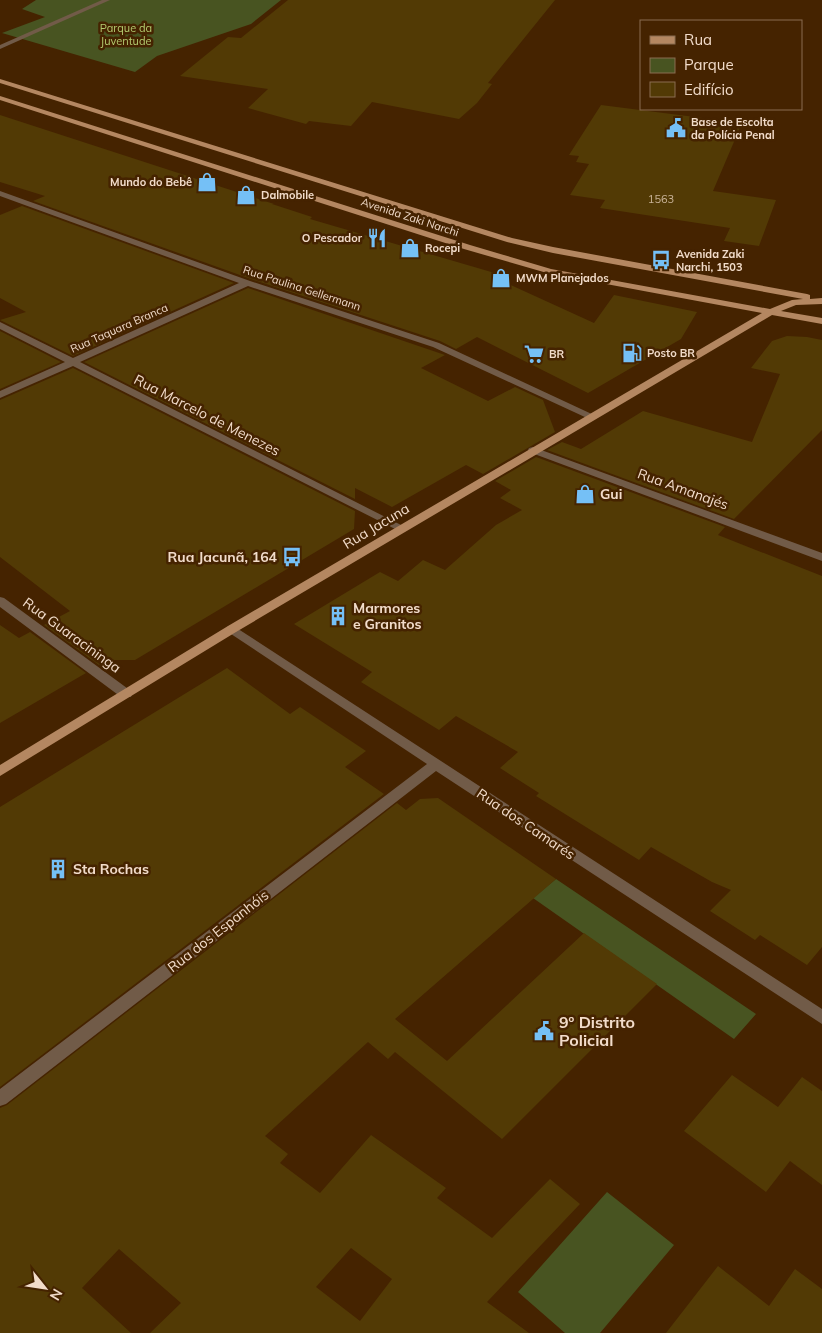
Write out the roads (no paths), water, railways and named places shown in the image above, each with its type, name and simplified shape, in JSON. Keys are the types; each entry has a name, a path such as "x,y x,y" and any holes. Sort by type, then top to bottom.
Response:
{"main road":[{"name":"Avenida Zaki Narchi","path":"0,81 510,240 553,250 822,300"},
{"name":"Avenida Zaki Narchi","path":"0,98 467,248 543,270 822,321"},
{"name":"Rua Jacuna","path":"0,771 232,629 770,312 795,302 822,300"}],"street":[{"path":"0,47 107,0"},
{"name":"Rua Paulina Gellermann","path":"0,193 247,283 436,345 591,416"},
{"name":"Rua Taquara Branca","path":"0,395 247,283"},
{"name":"Rua Marcelo de Menezes","path":"0,325 401,529"},
{"name":"Rua Amanajés","path":"533,450 822,557"},
{"name":"Rua Guaracininga","path":"0,601 126,694"},
{"name":"Rua dos Camarés","path":"232,629 822,1016"},
{"name":"Rua dos Espanhóis","path":"0,1099 436,764"}],"place":[{"name":"Base de Escolta da Polícia Penal","path":"676,128"},
{"name":"Mundo do Bebê","path":"207,182"},
{"name":"Dalmobile","path":"246,195"},
{"name":"O Pescador","path":"377,238"},
{"name":"Rocepi","path":"410,248"},
{"name":"Avenida Zaki Narchi, 1503","path":"661,260"},
{"name":"MWM Planejados","path":"501,278"},
{"name":"Posto BR","path":"632,353"},
{"name":"BR","path":"534,354"},
{"name":"Gui","path":"585,494"},
{"name":"Rua Jacunã, 164","path":"292,557"},
{"name":"Marmores e Granitos","path":"338,616"},
{"name":"Sta Rochas","path":"58,869"},
{"name":"9º Distrito Policial","path":"544,1031"}],"park label":[{"name":"Parque da Juventude","path":"126,34"}]}
